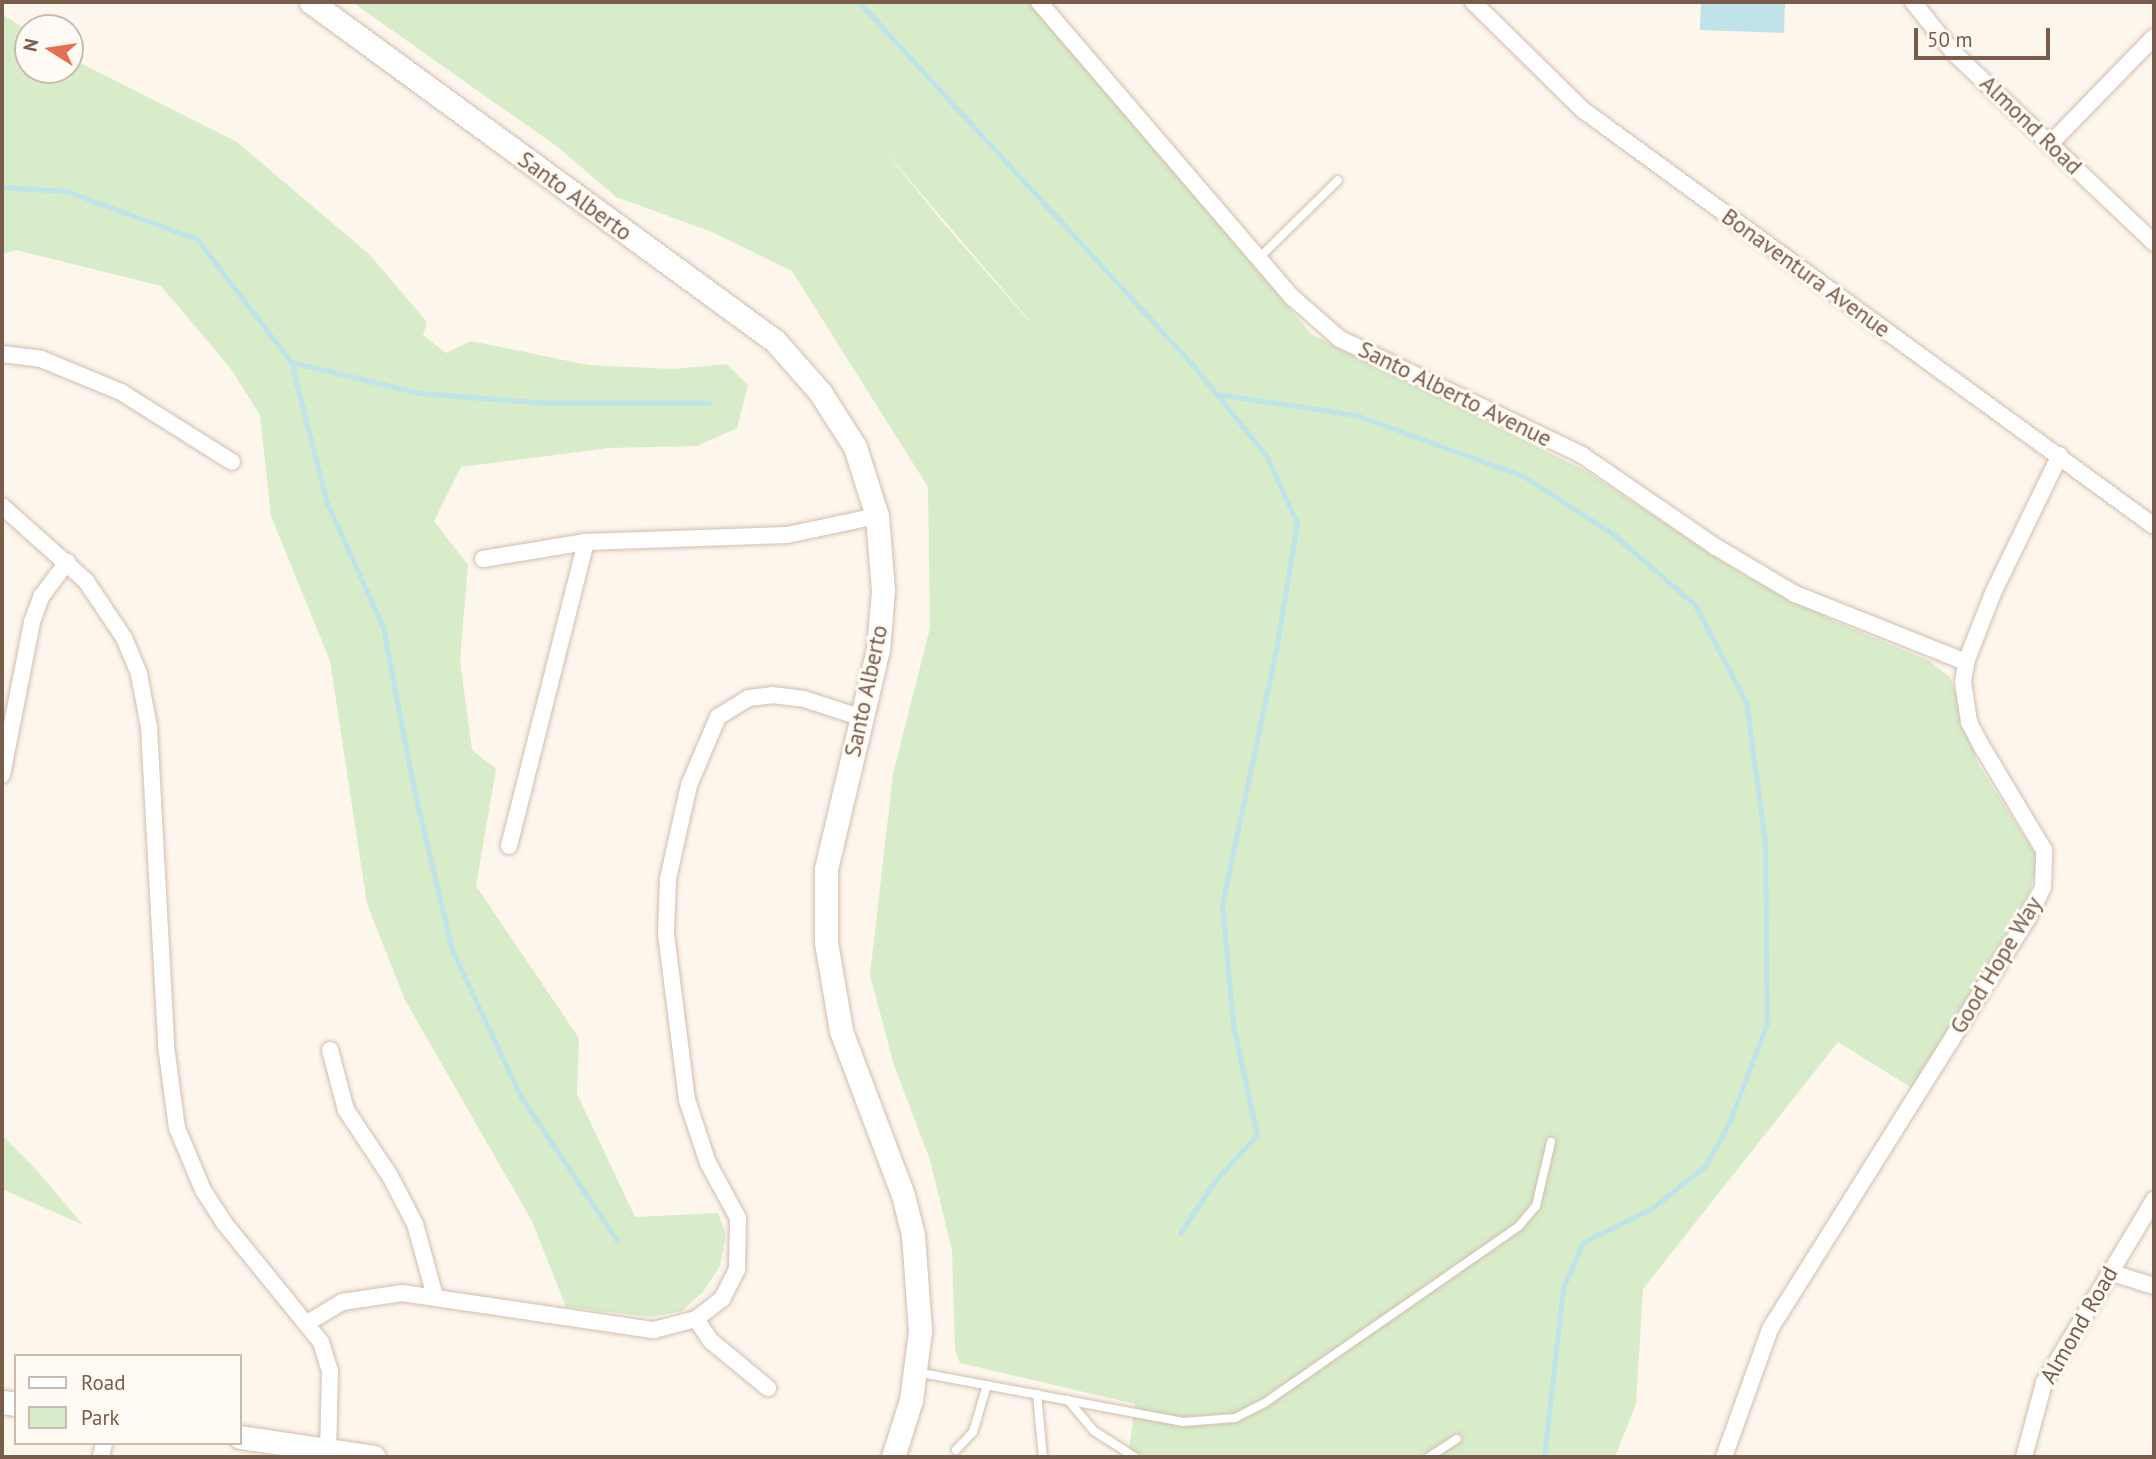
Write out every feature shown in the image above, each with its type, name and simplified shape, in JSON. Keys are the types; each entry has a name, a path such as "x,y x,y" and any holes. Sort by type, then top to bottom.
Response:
{"street":[{"name":"Santo Alberto","path":"311,2 775,341 837,416 855,447 877,516 881,624 827,869 827,965 841,1031 903,1195 913,1236 920,1305 916,1371 893,1457"},
{"name":"Santo Alberto Avenue","path":"1039,2 1258,258 1314,319 1340,339 1582,454 1716,547 1795,594 1966,662"},
{"name":"Bonaventura Avenue","path":"1473,2 1583,110 2154,526"},
{"name":"Almond Road","path":"1913,2 1954,53 2154,243"},
{"path":"2050,144 2154,37"},
{"path":"2,355 41,359 121,392 232,462"},
{"name":"Good Hope Way","path":"1724,1457 1770,1329 2029,916 2042,887 2044,850 1969,722 1963,682 1966,662 2060,455"},
{"path":"2,506 86,581 124,638 145,698 166,1046 177,1128 203,1190 225,1224 309,1322 330,1371 328,1451"},
{"path":"482,559 586,542 748,539 877,516"},
{"path":"509,846 586,542"},
{"path":"2,775 32,622 41,597 67,562"},
{"path":"309,1322 342,1302 362,1296 435,1296 654,1330 696,1319 722,1299 732,1284 741,1238 738,1218 708,1163 687,1100 673,999 665,908 689,785 718,717 750,698 772,695 804,699 862,718"},
{"path":"330,1051 346,1110 390,1176 415,1224 435,1296"},
{"name":"Almond Road","path":"2024,1457 2044,1383 2154,1200"},
{"path":"2109,1272 2154,1286"},
{"path":"696,1319 711,1340 768,1388"},
{"path":"242,1437 373,1457"}],"lane":[{"path":"1258,258 1338,180"},
{"path":"916,1371 1183,1422 1235,1418 1259,1406 1519,1226 1536,1206 1551,1142"},
{"path":"956,1450 973,1432 987,1385"},
{"path":"1037,1394 1043,1457"},
{"path":"1068,1400 1094,1430 1135,1457"},
{"path":"1429,1457 1457,1439"}],"green space":[{"path":"352,2 1034,2 1311,334 1586,471 1740,573 1836,622 1928,660 1950,677 1978,764 2038,858 2028,900 1912,1088 1838,1042 1643,1289 1636,1404 1615,1457 1128,1457 1135,1404 960,1363 955,1350 952,1250 930,1160 894,1065 870,975 893,774 930,628 928,487 792,271 712,232 616,197 559,148","holes":["879,144 1029,320 945,225"]},
{"path":"2,14 14,22 14,84 84,84 84,65 237,142 370,255 427,322 423,335 446,353 471,341 588,365 673,369 727,364 748,385 737,428 697,446 609,448 461,467 434,521 468,565 460,660 472,750 496,769 476,886 579,1038 577,1094 635,1217 718,1213 726,1235 720,1266 702,1293 682,1311 651,1317 566,1307 532,1221 405,1000 367,904 330,661 271,516 260,415 231,369 161,286 16,250 2,254"},
{"path":"2,1135 34,1167 83,1225 2,1189"}],"water":[{"path":"1701,2 1785,2 1784,33 1700,30"}],"waterway":[{"path":"859,2 1196,369 1266,455 1297,523 1276,650 1222,903 1233,1025 1257,1135 1214,1182 1180,1233"},
{"path":"2,187 66,191 197,239 291,362 327,503 383,627 413,786 452,950 521,1097 617,1241"},
{"path":"291,362 419,393 546,403 709,403"},
{"path":"1216,394 1356,415 1523,476 1613,534 1695,605 1746,702 1765,843 1767,1023 1729,1123 1705,1166 1652,1208 1583,1242 1563,1288 1544,1457"}]}
